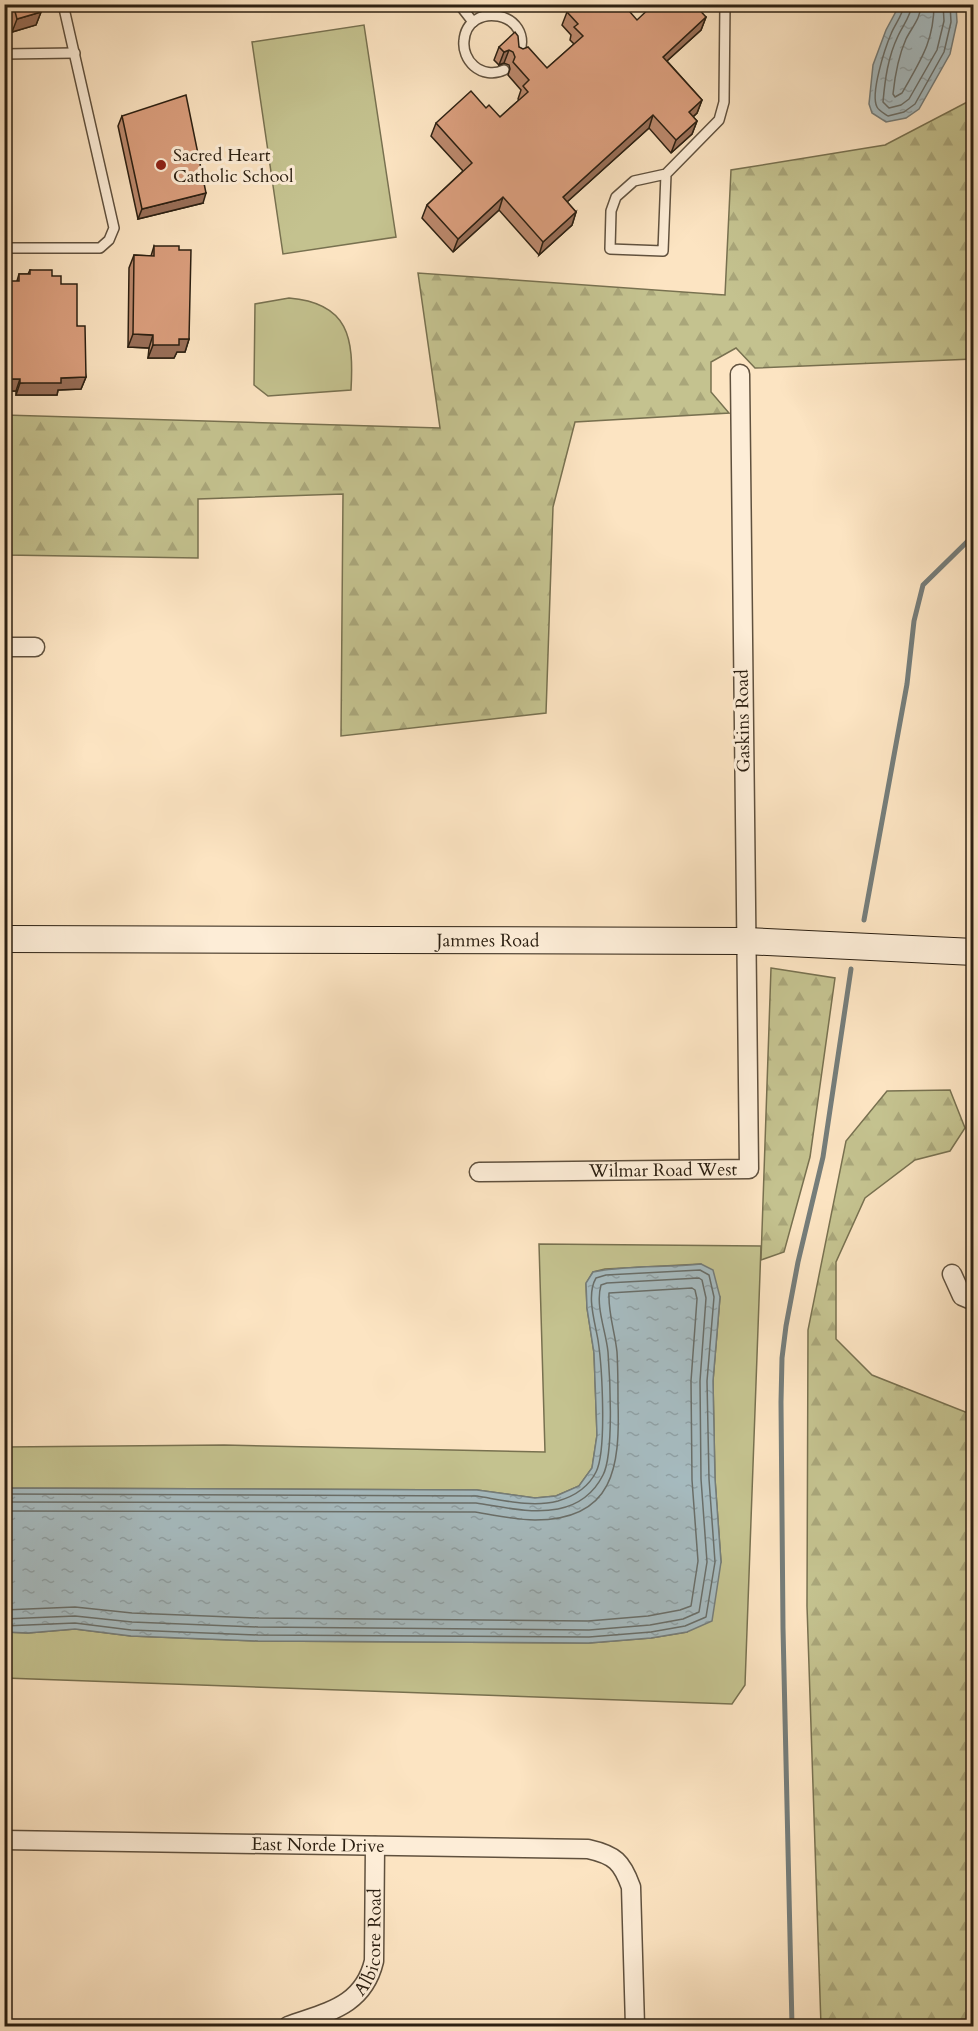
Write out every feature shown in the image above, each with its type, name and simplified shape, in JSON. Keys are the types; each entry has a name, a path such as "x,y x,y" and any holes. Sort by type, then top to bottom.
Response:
{"street":[{"name":"Gaskins Road","path":"740,374 748,1069"},
{"path":"4,647 35,647"},
{"name":"Jammes Road","path":"4,939 746,941 974,952"},
{"name":"Wilmar Road West","path":"479,1172 749,1168 748,1069"},
{"path":"952,1274 962,1296 974,1301"},
{"name":"East Norde Drive","path":"4,1840 588,1849 603,1852 615,1858 624,1870 631,1887 635,2026"},
{"name":"Albicore Road","path":"288,2026 339,2007 356,1997 370,1976 374,1962 375,1846"}],"lane":[{"path":"4,248 100,248 109,240 114,228 63,4"},
{"path":"459,4 473,22"},
{"path":"666,174 663,251 610,249 611,211 616,197 634,181 666,174 711,129 722,112 725,4"},
{"path":"504,70 490,73 472,65 467,57 464,38 473,22 480,17 497,14 512,22 521,36 522,45 519,55"},
{"path":"4,54 75,53"}],"green space":[{"path":"364,25 396,237 283,254 252,42"},
{"path":"973,99 973,359 755,368 736,348 711,362 711,392 729,413 575,422 553,507 546,713 341,736 343,494 198,499 198,558 5,555 5,415 440,428 418,273 725,295 731,170 885,145"},
{"path":"289,298 309,301 324,307 344,326 351,354 351,390 268,396 254,385 255,304"},
{"path":"771,968 835,978 810,1157 784,1252 761,1260"},
{"path":"950,1090 965,1128 950,1151 915,1160 865,1198 836,1262 836,1339 872,1375 973,1415 973,2026 821,2026 807,1606 808,1330 846,1141 887,1091"},
{"path":"539,1244 761,1246 745,1685 732,1704 5,1678 5,1632 28,1633 75,1629 131,1636 258,1641 589,1643 651,1638 687,1632 721,1562 715,1479 713,1381 720,1297 701,1264 605,1269 593,1272 586,1284 594,1353 597,1435 592,1468 579,1486 556,1496 535,1498 477,1490 5,1488 5,1447 224,1445 545,1452"}],"water":[{"path":"900,4 956,5 957,22 950,54 919,109 906,118 886,122 872,113 869,104 873,65 886,30"},
{"path":"701,1264 713,1270 720,1297 713,1381 715,1479 721,1562 712,1621 687,1632 651,1638 589,1643 258,1641 131,1636 75,1629 28,1633 5,1632 5,1488 477,1490 535,1498 556,1496 579,1486 592,1468 597,1435 594,1353 587,1308 586,1283 593,1272 633,1267"}],"building":[{"path":"13,4 39,4 41,12 17,19"},
{"path":"575,4 623,4 637,20 654,4 694,4 706,17 663,57 702,100 689,112 697,121 676,140 653,115 563,197 576,212 543,242 503,197 458,239 427,205 472,163 436,123 471,91 486,108 489,105 500,117 528,92 523,86 529,80 513,62 515,57 513,52 509,50 504,52 499,47 515,32 518,36 519,47 523,49 528,47 547,68 583,36 574,27 578,24 567,12"},
{"name":"Sacred Heart Catholic School","path":"186,95 206,193 142,209 122,116"},
{"path":"154,246 179,246 179,250 191,250 189,339 179,339 179,345 153,345 153,335 133,334 134,255 154,256"},
{"path":"30,270 52,270 52,276 61,276 61,284 77,284 77,326 85,326 86,377 61,378 61,383 20,383 20,379 4,379 4,281 19,281 19,274 30,274"}],"waterway":[{"path":"864,920 907,684 914,621 923,585 974,535"},
{"path":"792,2026 783,1628 782,1358 798,1262 823,1157 851,969"}],"place":[{"name":"Sacred Heart Catholic School","path":"161,165"}]}
